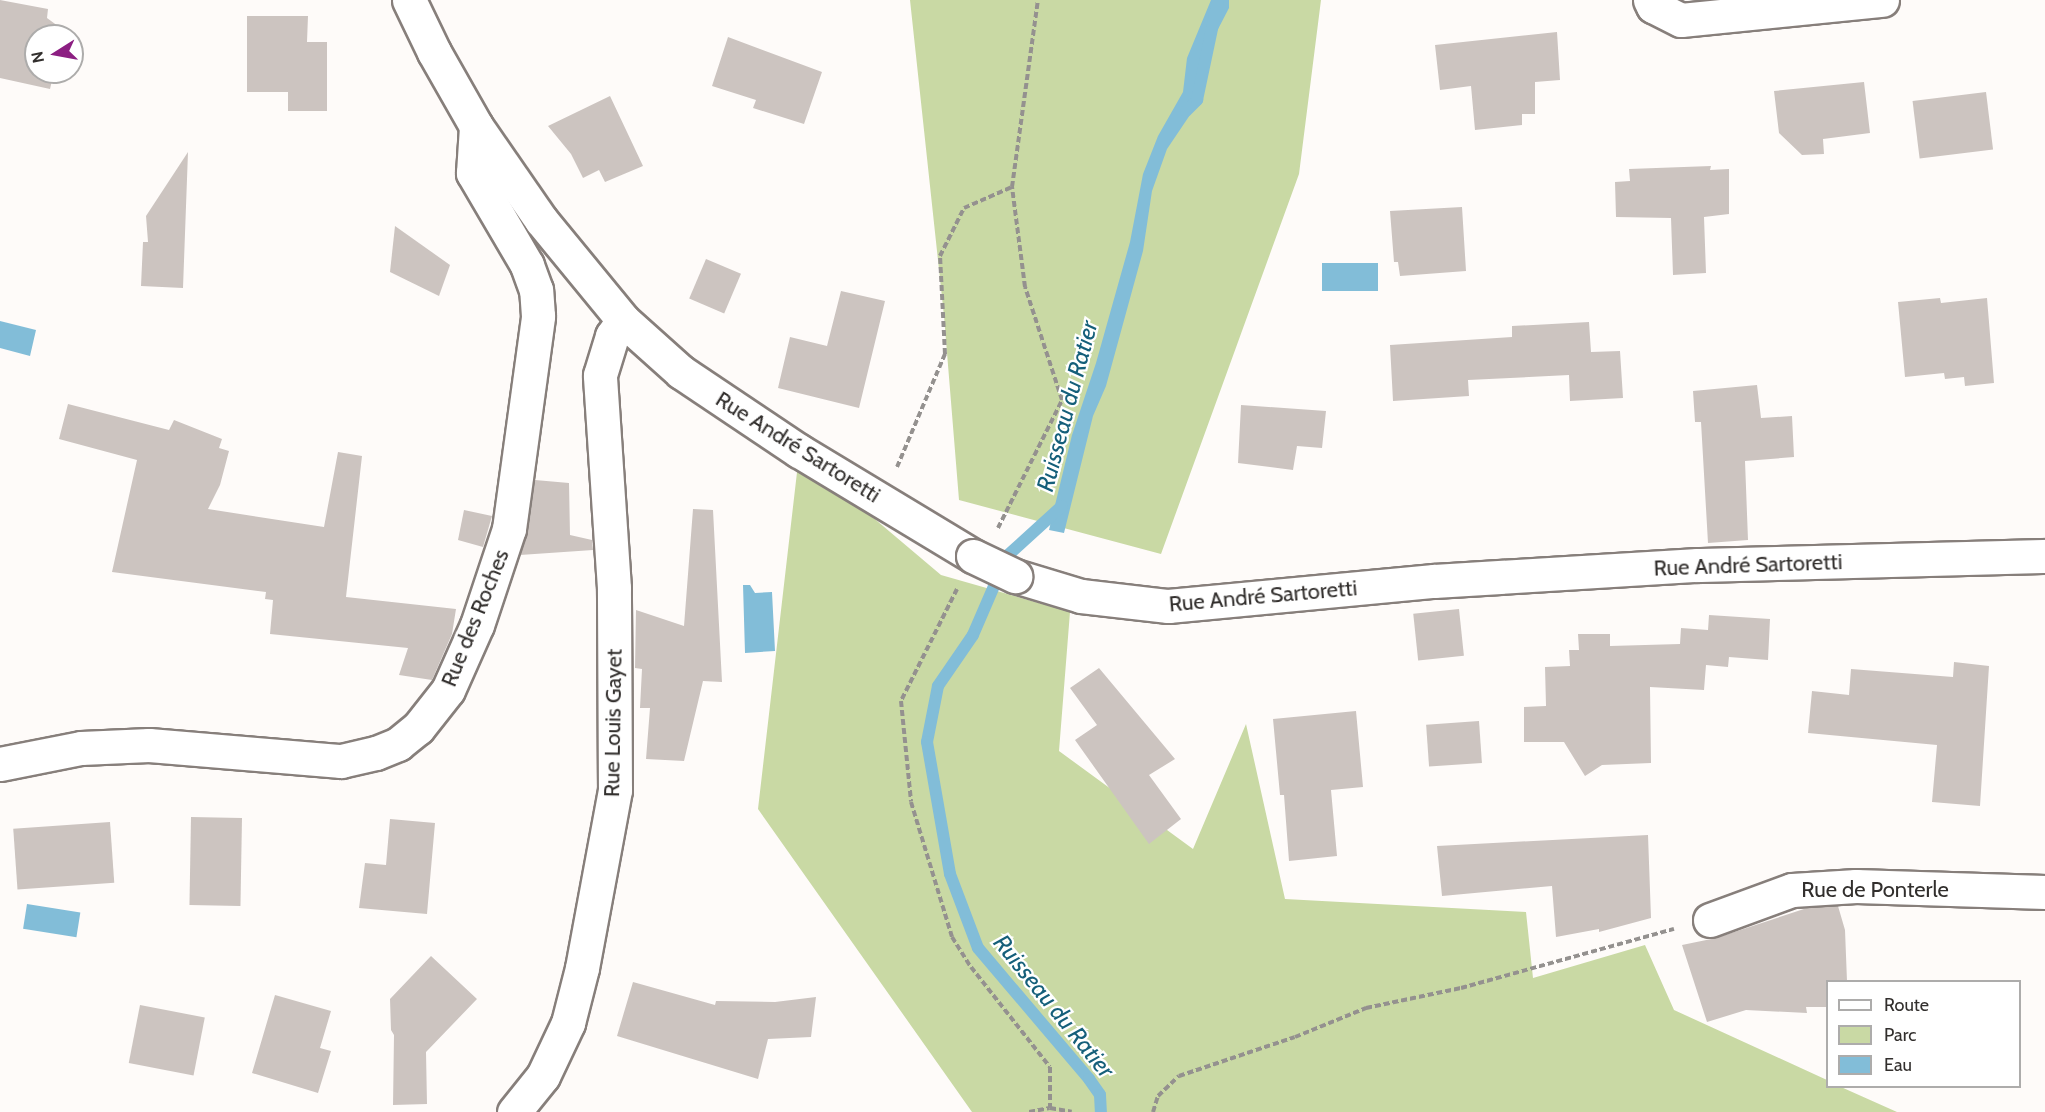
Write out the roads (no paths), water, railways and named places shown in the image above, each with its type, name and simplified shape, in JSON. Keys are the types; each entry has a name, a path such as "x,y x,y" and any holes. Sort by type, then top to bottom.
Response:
{"street":[{"name":"Rue André Sartoretti","path":"409,0 434,52 476,126 541,220 623,320 681,372 799,451 976,558 1015,576 1081,596 1168,606 1434,581 1687,566 2045,556"},
{"path":"1650,0 1653,6 1681,20 1882,0"},
{"name":"Rue des Roches","path":"0,764 81,748 148,745 341,761 376,753 398,744 418,728 448,690 477,625 509,529 538,316 536,290 528,265 473,173 476,126"},
{"name":"Rue Louis Gayet","path":"514,1112 543,1076 568,1023 582,968 615,790 614,588 600,375 612,336 623,320"},
{"name":"Rue de Ponterle","path":"1710,920 1792,890 1857,886 2045,892"}],"water":[{"path":"1211,0 1229,0 1229,8 1202,60 1194,109 1167,149 1152,191 1143,251 1106,386 1093,416 1064,533 1049,530 1072,435 1096,363 1130,242 1143,174 1158,136 1183,92 1187,58"},
{"path":"1322,263 1378,263 1378,291 1322,291"},
{"path":"0,321 36,330 30,356 0,348"},
{"path":"743,585 750,585 755,593 772,592 775,651 745,653"},
{"path":"27,904 80,912 76,937 23,929"}],"waterway":[{"name":"Ruisseau du Ratier","path":"1186,111 1197,100 1218,0"},
{"name":"Ruisseau du Ratier","path":"1062,506 1007,556 973,635 938,686 927,742 950,874 978,948 1089,1079 1100,1095 1101,1112"}]}
